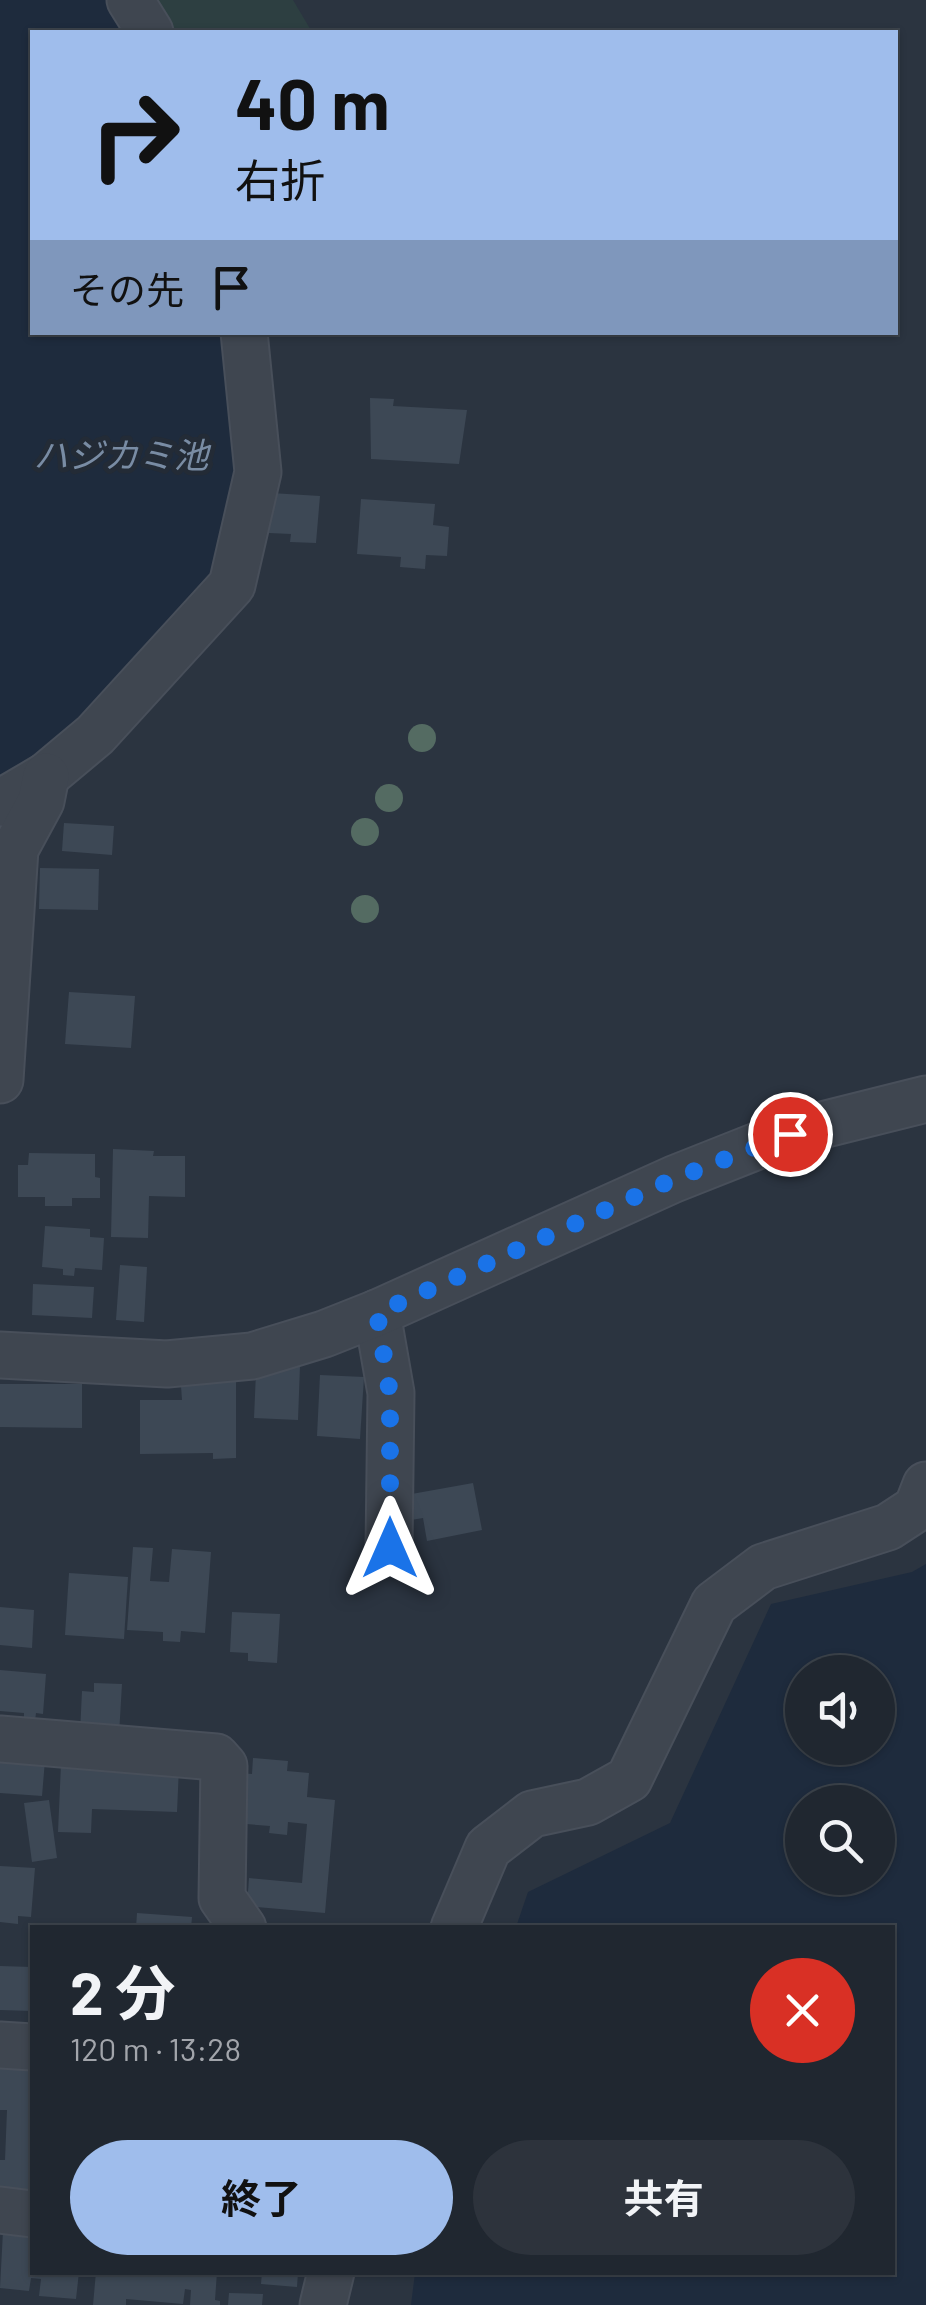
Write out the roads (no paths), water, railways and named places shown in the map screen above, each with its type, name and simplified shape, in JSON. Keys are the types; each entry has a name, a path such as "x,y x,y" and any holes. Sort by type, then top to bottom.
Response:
{"street":[{"path":"130,0 149,30"},
{"path":"0,804 46,776 96,735 232,586 258,472 244,335"},
{"path":"0,1080 7,842 42,802 46,776"},
{"path":"0,1355 168,1364 252,1356 377,1313 674,1179 790,1134 926,1100"},
{"path":"377,1313 390,1394 390,1548"},
{"path":"455,1925 488,1848 532,1814 588,1802 629,1778 714,1604 764,1567 888,1527 917,1508 926,1485"},
{"path":"0,1739 216,1758 224,1766 222,1898 241,1925"},
{"path":"0,2045 30,2047"},
{"path":"0,2210 30,2214"},
{"path":"323,2305 330,2275"}],"water":[{"name":"ハジカミ池","path":"0,0 108,0 124,30 30,30 30,335 234,335 245,466 223,570 80,736 0,791"},
{"path":"926,1564 926,2305 411,2305 415,2275 895,2275 895,1925 517,1925 528,1892 670,1823 771,1604 912,1572"}]}
